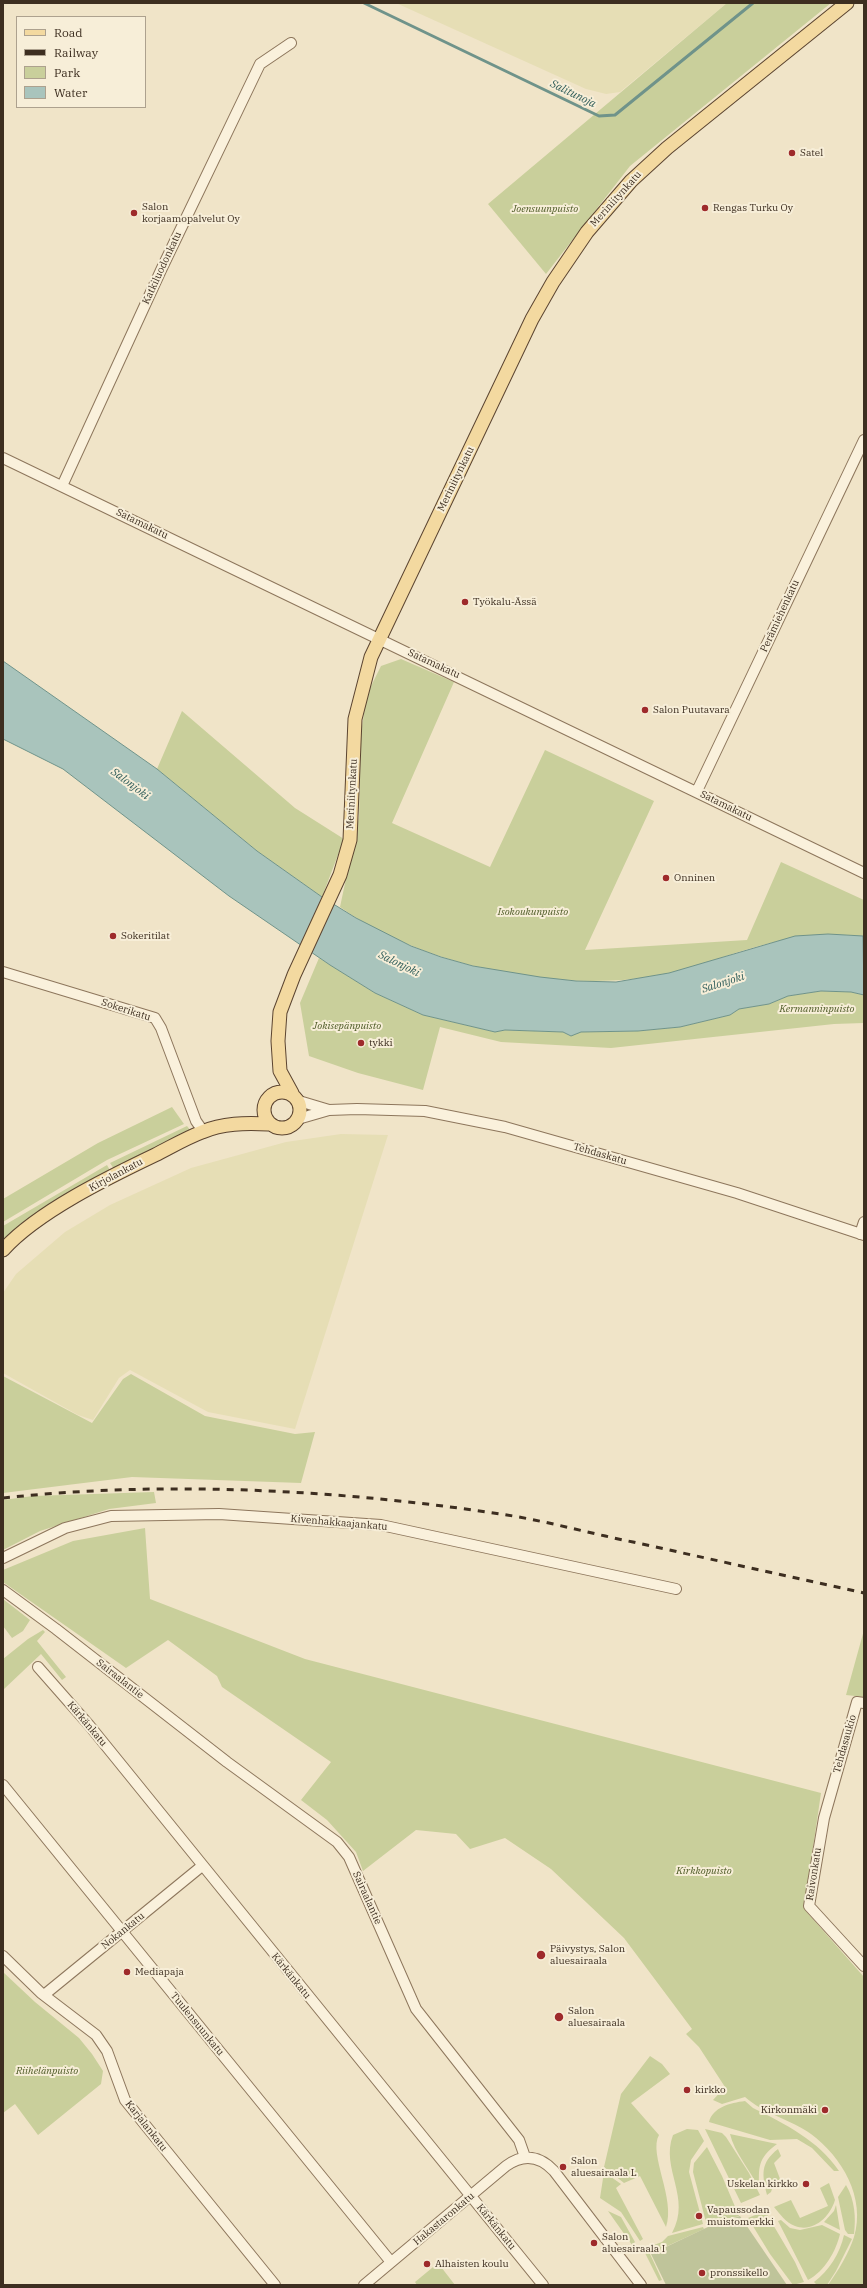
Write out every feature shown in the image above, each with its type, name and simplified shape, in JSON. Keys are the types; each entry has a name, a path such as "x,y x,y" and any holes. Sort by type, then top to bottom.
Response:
{"main road":[{"name":"Meriniitynkatu","path":"295,1097 280,1071 278,1041 280,1012 294,975 340,875 350,840 355,719 371,657 532,319 553,282 587,232 630,181 667,148 847,3"},
{"name":"Meriniitynkatu","path":"267,1101 280,1071"},
{"path":"282,1092 295,1097 301,1111 298,1119 283,1129 275,1129 268,1124 263,1117 267,1101 282,1092"},
{"name":"Kirjolankatu","path":"241,1122 267,1101"},
{"name":"Kirjolankatu","path":"3,1250 12,1240 42,1218 94,1186 203,1132 241,1122 268,1124"}],"street":[{"name":"Katkiluodonkatu","path":"62,486 162,268 260,64 291,43"},
{"name":"Perämiehenkatu","path":"697,791 864,440"},
{"name":"Satamakatu","path":"3,458 697,791 864,873"},
{"name":"Sokerikatu","path":"3,972 154,1018 161,1028 196,1121 203,1132"},
{"name":"Tehdaskatu","path":"295,1097 329,1110"},
{"name":"Tehdaskatu","path":"298,1119 329,1110 357,1109 425,1111 505,1128 737,1193 862,1234"},
{"path":"862,1234 864,1222"},
{"name":"Kivenhakkaajankatu","path":"3,1558 65,1528 111,1516 219,1514 381,1525 676,1589"},
{"name":"Sairaalantie","path":"3,1590 56,1629 227,1762 338,1842 349,1857 416,2009 519,2140 525,2157"},
{"name":"Kärkänkatu","path":"38,1667 89,1725 543,2285"},
{"name":"Tehdasaukio","path":"833,1787 861,1702"},
{"name":"Tuulensuunkatu","path":"3,1785 391,2262"},
{"name":"Raivonkatu","path":"833,1787 822,1825 809,1906 864,1966"},
{"name":"Nokankatu","path":"44,1995 202,1866"},
{"name":"Karjalankatu","path":"3,1956 44,1995 96,2035 110,2058 125,2100 275,2285"},
{"path":"525,2157 541,2160 554,2170 641,2285"},
{"name":"Hakastaronkatu","path":"364,2285 510,2163 525,2157"}],"shaded area":[{"path":"396,3 727,3 620,92 606,94 586,89"},
{"path":"341,1134 388,1135 295,1429 208,1412 130,1370 119,1378 93,1420 78,1415 3,1373 3,1293 16,1274 65,1232 110,1205 191,1168 286,1142"}],"green space":[{"name":"Joensuunpuisto","path":"727,3 831,3 630,166 546,274 488,204"},
{"name":"Isokoukunpuisto","path":"401,659 454,682 392,823 490,867 545,750 654,801 585,950 747,940 781,862 864,900 864,937 826,935 784,940 670,973 630,979 588,981 543,978 499,972 455,961 413,946 374,928 340,907 359,817 361,733 367,694 381,666"},
{"path":"182,711 295,808 344,839 322,897 257,851 157,769"},
{"path":"319,958 375,993 423,1015 495,1032 505,1030 563,1032 571,1036 580,1032 638,1031 680,1027 730,1015 739,1009 769,1004 788,996 821,991 851,992 864,995 864,1023 834,1024 611,1048 501,1042 440,1027 423,1090 358,1073 309,1056 300,1003"},
{"path":"172,1107 184,1124 107,1160 3,1222 3,1199 98,1143"},
{"path":"187,1126 197,1139 116,1172 110,1163"},
{"path":"107,1165 112,1174 3,1247 3,1226"},
{"path":"131,1374 205,1416 295,1434 315,1432 301,1483 132,1477 3,1493 3,1376 92,1423 123,1379"},
{"path":"154,1492 156,1503 109,1509 40,1531 3,1550 3,1500 33,1496"},
{"name":"Kirkkopuisto","path":"145,1528 150,1599 305,1659 821,1793 804,1909 864,1977 864,2285 828,2285 849,2249 854,2237 857,2222 857,2208 854,2193 849,2180 832,2154 811,2134 760,2108 745,2097 722,2104 713,2100 725,2087 699,2047 686,2034 692,2029 624,1938 551,1869 505,1838 470,1849 456,1834 416,1830 363,1871 356,1852 327,1820 301,1800 331,1762 222,1687 217,1676 168,1640 126,1668 3,1582 3,1570 73,1541"},
{"path":"3,1599 30,1620 23,1631 12,1638 3,1626"},
{"path":"43,1630 45,1632 37,1641 66,1677 62,1680 41,1654 3,1690 3,1659 28,1639"},
{"path":"864,1630 864,1697 846,1695"},
{"name":"Riihelänpuisto","path":"3,1972 35,2002 79,2038 103,2071 101,2084 38,2135 15,2104 3,2113"},
{"path":"650,2056 662,2064 670,2074 631,2103 659,2135 657,2153 668,2203 666,2227 640,2176 624,2183 604,2167 621,2094"},
{"path":"745,2101 753,2108 789,2127 811,2142 831,2160 839,2171 834,2171 812,2148 797,2139 770,2140 709,2122 711,2117 718,2109 734,2103"},
{"path":"687,2129 698,2130 704,2141 691,2160 689,2172 703,2224 672,2233 677,2220 679,2207 678,2195 670,2160 670,2147 673,2135"},
{"path":"705,2129 722,2133 726,2137 749,2173 760,2195 741,2203"},
{"path":"730,2134 777,2144 770,2149 760,2164 759,2189 735,2148"},
{"path":"707,2147 722,2176 739,2216 707,2226 693,2172 694,2163"},
{"path":"778,2149 781,2156 774,2163 782,2184 772,2189 767,2195 764,2181 765,2164 772,2154"},
{"path":"604,2172 621,2184 616,2188 643,2239 640,2241 621,2212 600,2198"},
{"path":"829,2183 835,2200 833,2206 825,2218 814,2225 802,2228 792,2225 783,2218 774,2207 791,2200 800,2218 828,2206 820,2188"},
{"path":"846,2185 854,2209 854,2234 848,2234 845,2230 838,2197"},
{"path":"836,2205 840,2230 824,2222 834,2211"},
{"path":"608,2211 621,2217 635,2242 632,2245"},
{"path":"765,2211 795,2262 804,2282 793,2285 770,2254 748,2218"},
{"path":"740,2216 787,2285 666,2285 651,2254 708,2227"},
{"path":"781,2220 790,2228 800,2230 822,2225 840,2234 833,2254 825,2266 808,2280 778,2221"},
{"path":"703,2227 704,2229 650,2254 662,2280 659,2281 643,2249 662,2242 668,2236"},
{"path":"844,2235 852,2239 836,2271 827,2285 817,2285 814,2282 824,2273 837,2255"},
{"path":"438,2263 455,2285 417,2285 415,2282"}],"water":[{"name":"Salonjoki","path":"3,661 157,769 257,851 322,897 356,918 411,946 441,957 473,966 540,977 576,981 616,982 669,973 795,936 828,934 863,936 864,995 851,992 821,991 788,996 769,1004 739,1009 730,1015 680,1027 638,1031 581,1032 571,1036 563,1032 505,1030 495,1032 423,1015 375,993 330,965 229,896 63,769 3,739"}],"waterway":[{"name":"Salitunoja","path":"364,3 599,116 615,115 753,3"}],"railway":[{"path":"3,1498 130,1490 258,1490 323,1494 451,1507 528,1519 864,1593"}],"place":[{"name":"Satel","path":"792,153"},
{"name":"Rengas Turku Oy","path":"705,208"},
{"name":"Salon korjaamopalvelut Oy","path":"134,213"},
{"name":"Työkalu-Ässä","path":"465,602"},
{"name":"Salon Puutavara","path":"645,710"},
{"name":"Onninen","path":"666,878"},
{"name":"Sokeritilat","path":"113,936"},
{"name":"tykki","path":"361,1043"},
{"name":"Päivystys, Salon aluesairaala","path":"541,1955"},
{"name":"Mediapaja","path":"127,1972"},
{"name":"Salon aluesairaala","path":"559,2017"},
{"name":"kirkko","path":"687,2090"},
{"name":"Kirkonmäki","path":"825,2110"},
{"name":"Salon aluesairaala L","path":"563,2167"},
{"name":"Uskelan kirkko","path":"806,2184"},
{"name":"Vapaussodan muistomerkki","path":"699,2216"},
{"name":"Salon aluesairaala I","path":"594,2243"},
{"name":"Alhaisten koulu","path":"427,2264"},
{"name":"pronssikello","path":"702,2273"}],"park label":[{"name":"Kermanninpuisto","path":"817,1009"},
{"name":"Jokisepänpuisto","path":"347,1026"}]}
